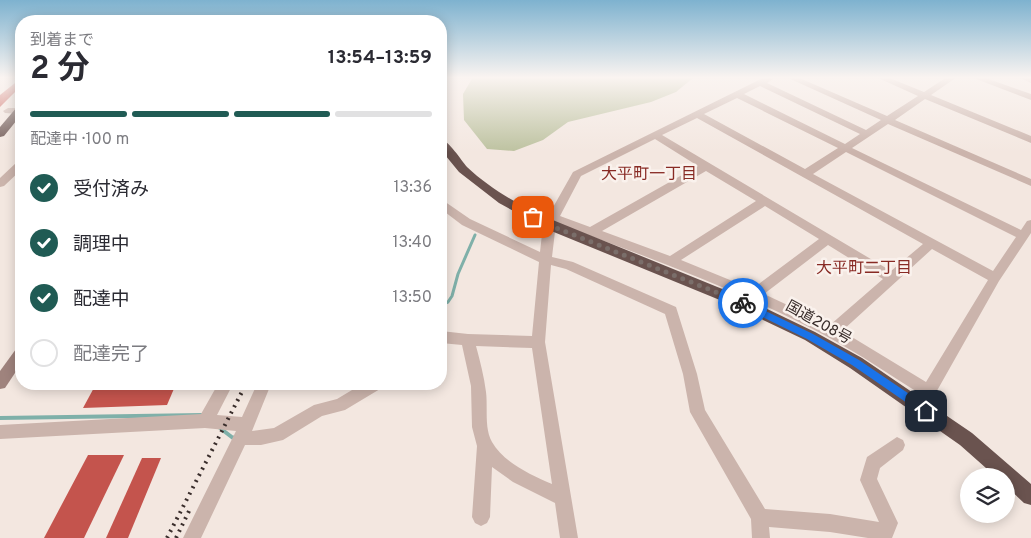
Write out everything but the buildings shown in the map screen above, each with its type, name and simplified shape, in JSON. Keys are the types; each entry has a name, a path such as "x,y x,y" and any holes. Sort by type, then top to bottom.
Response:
{"highway":[{"path":"0,120 15,103"},
{"path":"0,134 15,117"},
{"name":"国道208号","path":"447,150 465,172 497,197 551,222 737,300 810,336 856,363 958,434 1031,496"}],"main road":[{"path":"0,383 15,362"}],"street":[{"path":"569,538 538,342 551,222 578,174 724,102"},
{"path":"752,102 1022,236"},
{"path":"800,102 867,134"},
{"path":"845,102 1031,183"},
{"path":"804,175 914,102"},
{"path":"942,102 1031,140"},
{"path":"8,111 15,110"},
{"path":"698,115 804,175 995,278"},
{"path":"656,136 892,278"},
{"path":"591,232 706,166"},
{"path":"0,184 15,170"},
{"path":"671,261 765,201"},
{"path":"447,208 466,222 547,260 569,265 671,311 690,374 698,412 760,517 761,538"},
{"path":"551,222 591,232 671,261 753,295 832,332 929,391 995,278 1031,224"},
{"path":"753,295 827,239"},
{"path":"832,332 931,243"},
{"path":"447,338 538,342"},
{"path":"468,340 479,393 480,428 484,445 481,517"},
{"path":"206,421 223,390"},
{"path":"192,538 244,432 262,390"},
{"path":"0,432 206,421 261,438 277,434 319,410 340,405 365,390"},
{"path":"484,445 494,458 530,483 561,497"},
{"path":"760,517 830,522 886,532 889,523 868,480 873,463 897,445"}],"green space":[{"path":"463,102 651,102 568,122 543,140 514,151 487,149 464,120"}],"waterway":[{"path":"447,302 452,296 458,274 475,235"},
{"path":"0,418 203,415"},
{"path":"220,428 233,438 235,437"}],"railway":[{"path":"167,538 243,390"},
{"path":"176,538 189,511"}],"way so far":[{"path":"533,217 743,303"}],"district":[{"name":"大平町一丁目","path":"649,173"},
{"name":"大平町二丁目","path":"864,267"}],"route":[{"path":"743,303 810,336 856,363 926,411"}]}
